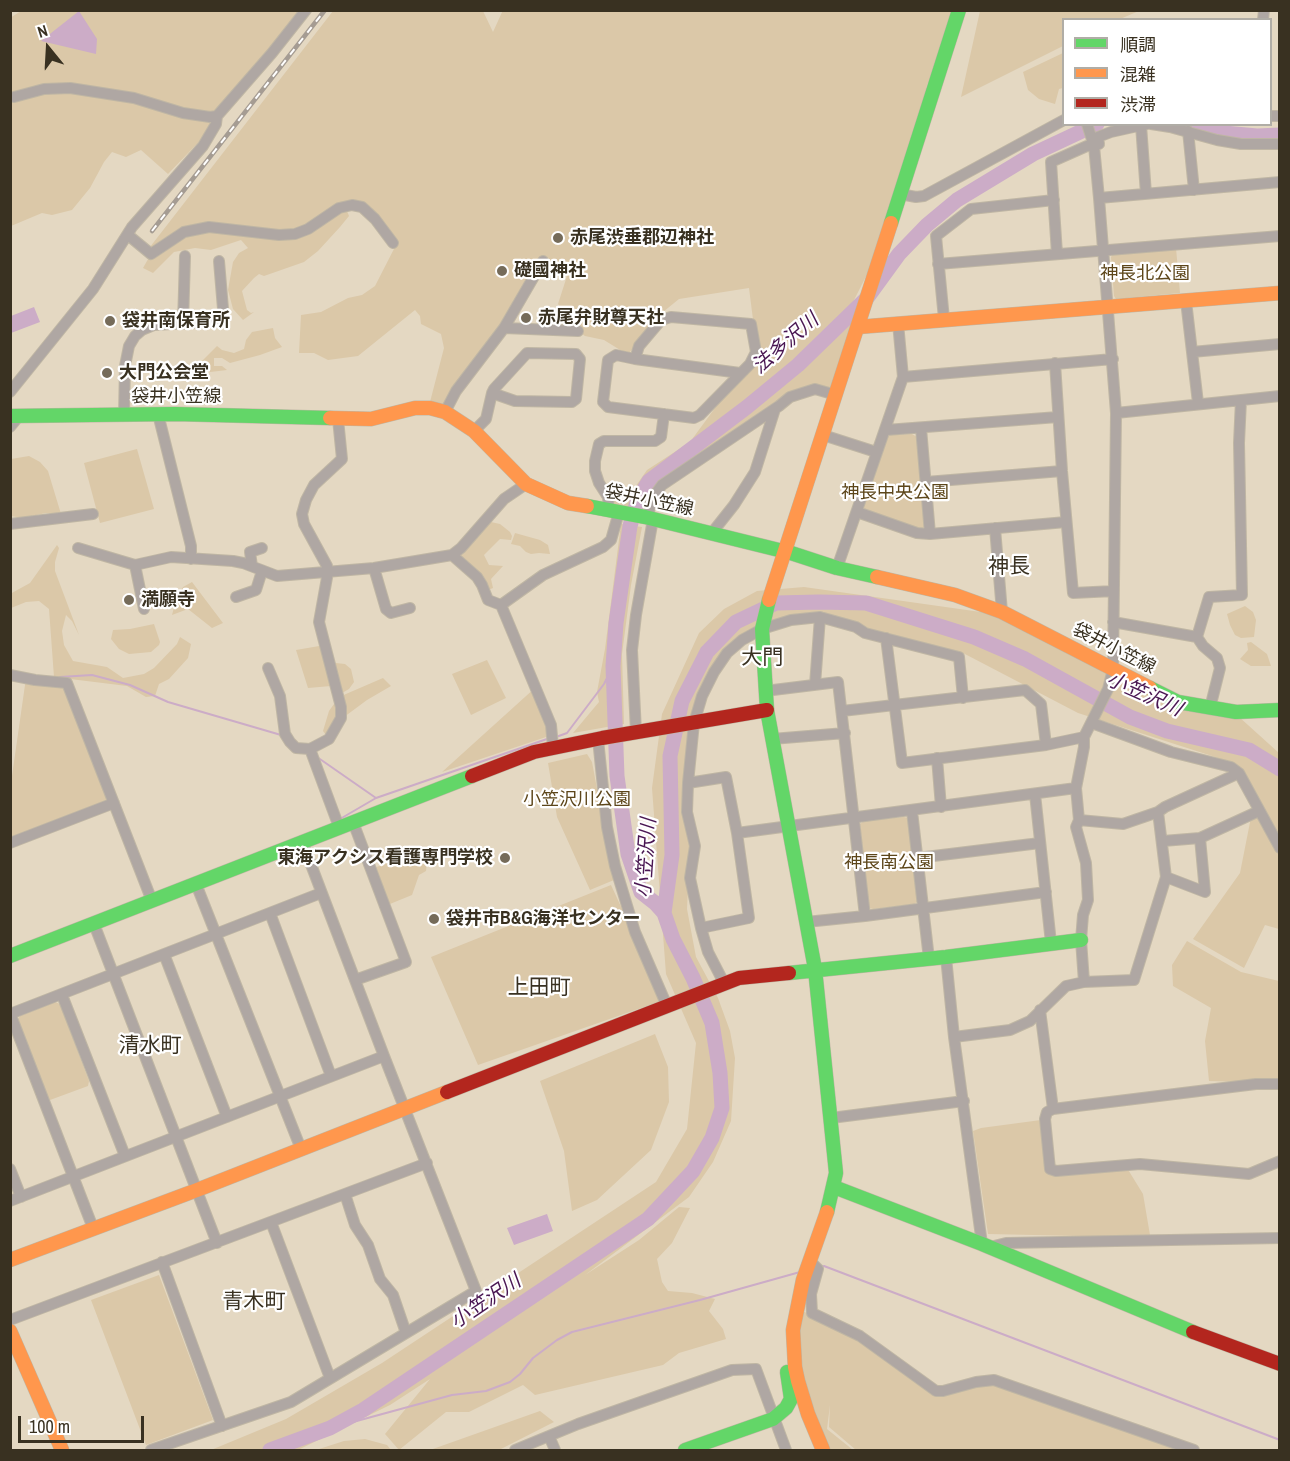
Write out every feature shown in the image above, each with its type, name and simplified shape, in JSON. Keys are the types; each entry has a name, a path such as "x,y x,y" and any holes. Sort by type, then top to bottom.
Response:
{"street":[{"path":"10,392 93,289 128,235 203,146 216,124 217,116 306,10"},
{"path":"823,1450 803,1400 795,1367 795,1316 810,1261 826,1217 836,1173 815,969 767,710 763,627 772,584 836,396 959,10"},
{"path":"14,98 44,89 70,88 134,98 183,113 217,116"},
{"path":"900,194 924,196 1062,121"},
{"path":"1084,982 1081,940 1083,915 1088,900 1086,863 1076,827 1079,820 1076,788 1084,737 1108,689 1113,669 1116,412 1100,198 1094,146 1089,126"},
{"path":"1057,254 1051,162 1087,146 1099,144 1098,137 1141,126"},
{"path":"1146,126 1146,194"},
{"path":"1153,126 1188,131 1217,140 1241,144 1280,144"},
{"path":"1188,131 1194,190"},
{"path":"1100,198 1280,182"},
{"path":"944,319 936,236 971,209 1054,200"},
{"path":"128,235 151,254 184,232 209,227 279,235 295,234 308,229 339,208 352,205 362,207 375,219 393,243"},
{"path":"939,264 1280,236"},
{"path":"183,324 185,256"},
{"path":"124,415 125,366 129,346 135,336 154,325 224,321 219,261"},
{"path":"445,412 456,391 504,328 543,261"},
{"path":"858,327 1280,293"},
{"path":"1186,301 1198,404"},
{"path":"635,360 639,346 661,321 671,317 751,324 756,352 750,364 700,415 694,418 608,407 603,402 608,360 616,356 635,360 740,373"},
{"path":"837,568 903,377 898,323"},
{"path":"504,328 578,331"},
{"path":"1192,352 1280,344"},
{"path":"474,431 486,419 492,393 494,389 527,353 576,354 580,359 576,399 572,402 515,401 492,393"},
{"path":"903,377 1113,359"},
{"path":"1056,363 1058,417 1073,593 1114,591"},
{"path":"632,733 632,650 651,500 662,485 792,396 815,389 836,396"},
{"path":"1116,412 1280,396"},
{"path":"1197,637 1209,597 1242,595 1239,443 1241,400"},
{"name":"袋井小笠線","path":"13,420 158,414 371,419 415,408 430,408 445,412 474,431 526,483 568,502 649,518 784,552 837,568 955,595 1002,612 1178,702 1236,712 1280,710"},
{"path":"711,534 734,505 755,472 775,409"},
{"path":"158,414 191,546 191,559"},
{"path":"501,605 543,575 603,547 611,540 617,512 599,483 595,471 600,444 604,441 655,441 661,437 664,414"},
{"path":"886,430 1058,417"},
{"path":"268,668 280,696 285,734 290,742 300,749 310,749 333,735 341,718 341,707 320,622 328,572 304,524 302,514 314,485 342,459 338,419"},
{"path":"921,428 930,534"},
{"path":"823,435 876,452"},
{"path":"926,482 1062,471"},
{"path":"78,548 135,565 171,557 233,561 277,576 374,568 452,555 461,548 504,499 526,483"},
{"path":"857,512 917,533 930,534 1066,522"},
{"path":"10,524 93,514"},
{"path":"995,528 1002,612"},
{"path":"236,597 256,590 257,569 250,552 262,548"},
{"path":"452,555 477,577 488,600 501,605 550,725 553,747"},
{"path":"135,565 144,609"},
{"path":"374,568 386,609 391,613 410,608"},
{"path":"815,685 820,617"},
{"path":"719,985 701,928 690,878 694,846 687,812 692,723 714,672 727,653 763,627 791,620 820,617 856,627 865,633 959,657 963,698"},
{"path":"1113,622 1197,637 1203,646 1217,658 1220,668 1210,708"},
{"path":"886,638 902,763 1046,745 1084,737"},
{"path":"10,675 67,683 152,901"},
{"path":"765,691 838,682 866,916"},
{"path":"842,711 1025,690 1041,704 1046,745"},
{"path":"10,956 534,752 600,738 767,710"},
{"path":"1093,721 1171,752 1231,767 1239,773 1280,848"},
{"path":"772,739 845,733"},
{"path":"600,738 607,828 615,866 634,932 669,1005"},
{"path":"310,749 339,827"},
{"path":"937,758 941,807"},
{"path":"1079,820 1122,824 1158,812 1239,773"},
{"path":"688,783 726,777 737,833 749,918 701,928"},
{"path":"737,833 1076,788"},
{"path":"1035,794 1051,943"},
{"path":"10,843 114,803"},
{"path":"912,811 929,959"},
{"path":"1163,841 1200,838 1259,811"},
{"path":"954,1037 1010,1030 1030,1021 1066,986 1084,982 1134,980 1166,877 1158,812"},
{"path":"353,822 406,962 355,980"},
{"path":"1166,877 1205,892 1200,838"},
{"path":"151,1450 291,1402 476,1291 302,841"},
{"path":"917,858 1040,843"},
{"path":"196,884 300,1149"},
{"path":"806,922 1046,892"},
{"path":"93,1228 11,1014 321,893"},
{"path":"270,913 331,1077"},
{"path":"94,924 217,1243"},
{"path":"10,1260 197,1190 739,978 929,959 1081,940"},
{"path":"164,954 227,1117"},
{"path":"946,957 954,1037 986,1245"},
{"path":"62,995 125,1156"},
{"path":"1040,1010 1053,1110"},
{"path":"10,1169 16,1199 384,1056"},
{"path":"1280,1084 1256,1084 1053,1110 1047,1112 1045,1119 1050,1169 1056,1171 1140,1164 1249,1174 1280,1161"},
{"path":"831,1118 964,1101"},
{"path":"10,1320 427,1163"},
{"path":"834,1187 986,1245 1210,1339 1280,1364"},
{"path":"345,1194 355,1225 368,1245 380,1279 393,1295 406,1333"},
{"path":"271,1222 330,1378"},
{"path":"986,1245 1280,1238"},
{"path":"810,1261 818,1269 811,1294 812,1313 860,1336 936,1391 994,1380 1194,1450"},
{"path":"162,1263 222,1426"},
{"path":"10,1331 62,1450"},
{"path":"685,1450 773,1419 786,1408 791,1399 786,1365 787,1354 794,1341"},
{"path":"515,1450 732,1370 756,1370 786,1450"},
{"path":"549,1436 555,1450"}],"green space":[{"path":"503,10 954,11 952,33 927,85 911,161 888,233 853,302 860,312 836,395 815,389 792,396 662,485 648,518 615,507 613,495 626,500 647,470 690,442 757,351 749,288 679,299 663,312 630,352 625,353 604,340 585,336 578,331 558,304 567,276 546,256 504,328 441,411 430,402 444,348 441,334 421,324 420,316 415,310 358,356 328,360 314,353 299,353 301,315 321,312 348,298 362,295 375,286 396,245 362,207 347,211 349,216 340,227 318,251 304,262 264,276 259,274 254,278 242,291 247,310 254,312 243,320 233,309 228,290 233,262 239,253 248,248 241,240 211,250 195,248 174,252 153,273 143,268 151,254 150,247 333,11 483,11 493,32"},
{"path":"980,10 1139,11 1122,18 1062,18 1062,46 961,97"},
{"path":"21,11 306,11 217,116 183,113 216,124 168,174 141,150 126,157 112,152 90,188 72,210 52,215 42,213 11,226 10,18"},
{"path":"1062,53 1062,88 1059,89 1055,104 1039,99 1028,90 1023,72"},
{"name":"神長北公園","path":"1176,248 1180,293 1116,299 1111,257 1113,254"},
{"path":"273,328 275,338 282,347 230,363 222,358 214,358 214,366 222,366 227,370 202,373 199,364 217,346 234,353 244,349 246,340 252,332"},
{"name":"神長中央公園","path":"912,434 917,437 924,527 921,531 861,508 888,435"},
{"path":"137,449 154,509 100,523 84,463"},
{"path":"29,456 40,462 48,471 61,514 46,513 22,518 11,516 11,459"},
{"path":"491,522 500,524 512,536 511,540 500,539 484,555 489,565 503,566 491,579 493,588 488,590 458,556 479,536 481,529"},
{"path":"621,524 642,527 631,585 622,654 624,724 573,733 599,702 597,692 605,649"},
{"path":"515,533 540,540 548,545 550,554 531,554 520,546 511,544"},
{"path":"57,545 59,548 55,571 79,635 66,615 62,631 64,645 73,661 107,667 123,678 144,674 154,668 177,644 180,637 191,644 188,658 169,679 159,684 155,696 146,697 127,686 54,677 49,609 39,601 26,602 11,608 10,594 30,583"},
{"path":"192,582 223,623 212,628 188,609 172,615 183,587"},
{"path":"804,587 1002,615 1147,694 1238,716 1279,753 1279,929 1265,925 1244,968 1193,939 1240,873 1254,802 1234,763 1078,713 963,653 863,632 810,615 753,630 733,648 707,685 690,752 687,909 696,957 718,998 730,1031 735,1058 731,1121 713,1162 689,1197 585,1275 639,1240 679,1207 690,1208 672,1243 657,1259 662,1282 668,1291 692,1293 715,1299 709,1311 723,1329 726,1339 679,1353 663,1365 535,1395 523,1385 469,1412 446,1412 399,1450 385,1434 430,1379 390,1405 298,1450 211,1450 286,1419 382,1363 656,1182 687,1129 696,1043 666,974 652,788 662,714 699,633 724,609 757,591"},
{"path":"1245,606 1253,612 1256,620 1254,637 1241,638 1235,635 1230,625 1227,614"},
{"path":"154,624 160,642 151,652 129,654 119,649 111,639 113,630"},
{"path":"1251,642 1267,654 1271,666 1251,666 1240,659 1248,650 1247,643"},
{"path":"325,645 331,669 336,663 345,664 351,669 354,682 349,689 335,697 331,686 308,688 296,650"},
{"path":"487,660 506,698 471,715 452,674"},
{"path":"26,678 67,683 109,805 11,838 11,783"},
{"path":"383,678 391,686 340,720 329,739 323,731 329,711 339,697"},
{"path":"536,687 552,735 442,772"},
{"name":"小笠沢川公園","path":"587,754 592,762 614,880 590,890 557,817 548,763"},
{"name":"神長南公園","path":"908,818 917,902 869,908 860,824 864,821"},
{"path":"418,852 427,862 426,871 419,875 412,895 385,906 371,869"},
{"path":"611,885 664,1000 478,1065 431,957"},
{"path":"1187,941 1241,972 1279,981 1279,1083 1209,1081 1205,1041 1211,1008 1173,986 1172,965"},
{"path":"55,1002 60,1004 89,1081 88,1086 50,1100 17,1021 20,1016"},
{"path":"655,1034 668,1067 669,1102 651,1150 597,1200 572,1211 564,1151 540,1081"},
{"path":"1041,1120 1047,1174 1127,1168 1143,1194 1151,1241 1079,1236 988,1234 973,1131"},
{"path":"159,1275 213,1420 146,1445 91,1300"},
{"path":"796,1308 865,1340 936,1391 994,1380 1195,1450 856,1450 829,1427 830,1405 827,1429 853,1450 824,1450 805,1406"},
{"path":"540,1411 554,1422 499,1450 430,1450"},
{"path":"365,1439 387,1445 391,1450 316,1450 344,1441"}],"shaded area":[{"path":"79,11 97,39 96,54 41,41"},
{"path":"34,307 40,322 11,333 11,316"},
{"path":"547,1214 553,1231 514,1245 507,1228"}],"waterway":[{"name":"法多沢川","path":"664,913 641,892 628,854 617,776 613,666 616,623 630,526 638,499 649,481 747,407 798,365 867,298 899,254 927,225 957,200 1033,154 1093,126"},
{"name":"法多沢川","path":"1204,126 1224,133 1257,136 1280,135"},
{"name":"小笠沢川","path":"270,1450 330,1428 363,1410 648,1219 693,1171 712,1138 722,1108 720,1073 712,1023 673,939 664,913 672,855 670,756 682,701 707,652 736,622 776,603 866,603 974,637 1025,659 1130,717 1167,731 1249,750 1280,769"},
{"path":"556,737 567,733 604,684 613,666"},
{"path":"60,677 92,675 130,685 168,702 281,735"},
{"path":"340,819 376,798 547,739"},
{"path":"317,757 376,798"},
{"name":"小笠沢川","path":"1273,764 1280,763"},
{"path":"820,1267 824,1266 1280,1440"},
{"path":"331,1428 452,1395 486,1391 510,1382 533,1358 572,1332 800,1272"}],"railway":[{"path":"152,231 325,10"}],"traffic: fast":[{"path":"891,223 959,10"},
{"path":"10,416 175,414 330,418"},
{"path":"587,506 645,517 877,577"},
{"path":"769,600 762,629 767,710 815,969 836,1173 827,1212"},
{"path":"1150,688 1178,702 1236,712 1280,710"},
{"path":"10,956 472,776"},
{"path":"789,973 1081,940"},
{"path":"834,1187 982,1244 1193,1332"},
{"path":"685,1450 773,1419 786,1408 791,1399 787,1372"}],"traffic: slow":[{"path":"769,600 891,223"},
{"path":"858,327 1280,293"},
{"path":"330,418 371,419 415,408 430,408 445,412 474,431 526,484 568,503 587,506"},
{"path":"877,577 955,595 1002,612 1150,688"},
{"path":"10,1260 447,1092"},
{"path":"823,1450 808,1414 798,1381 793,1330 803,1280 827,1212"},
{"path":"10,1331 62,1450"}],"traffic: jam":[{"path":"472,776 534,752 767,710"},
{"path":"447,1092 739,978 789,973"},
{"path":"1193,1332 1280,1364"}],"place":[{"name":"赤尾渋垂郡辺神社","path":"558,238"},
{"name":"礎國神社","path":"502,271"},
{"name":"赤尾弁財尊天社","path":"526,318"},
{"name":"袋井南保育所","path":"110,321"},
{"name":"大門公会堂","path":"107,373"},
{"name":"満願寺","path":"129,600"},
{"name":"東海アクシス看護専門学校","path":"505,858"},
{"name":"袋井市B&G海洋センター","path":"434,919"}],"district":[{"name":"神長","path":"1009,567"},
{"name":"大門","path":"762,658"},
{"name":"上田町","path":"539,988"},
{"name":"清水町","path":"150,1046"},
{"name":"青木町","path":"254,1302"}]}
